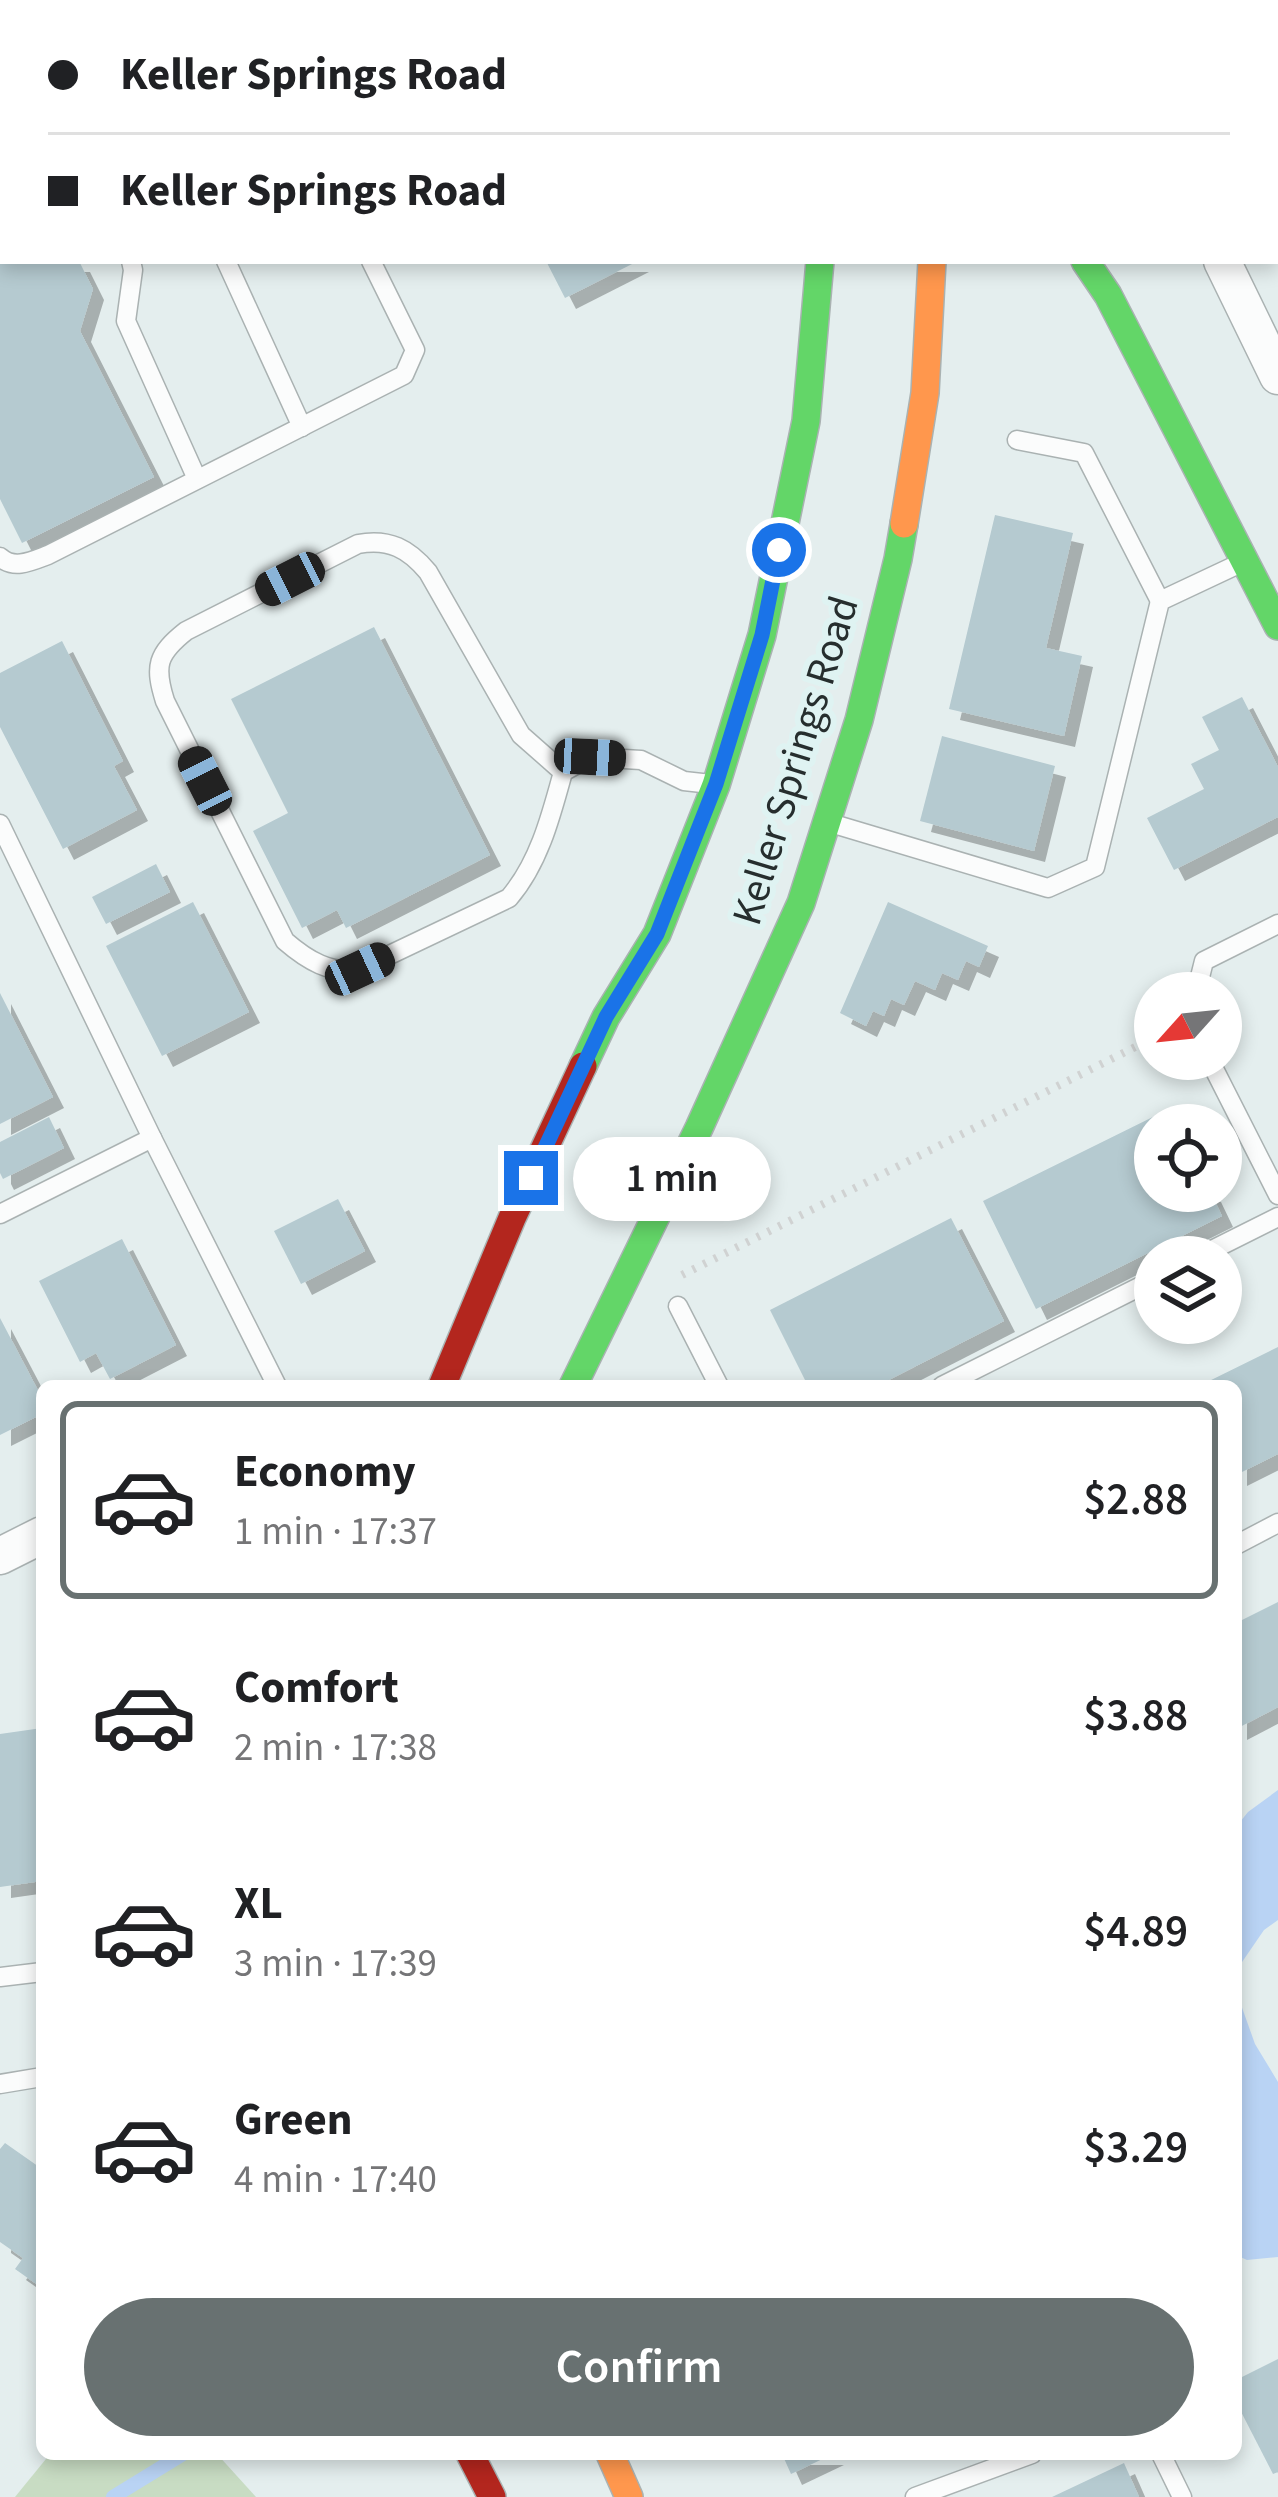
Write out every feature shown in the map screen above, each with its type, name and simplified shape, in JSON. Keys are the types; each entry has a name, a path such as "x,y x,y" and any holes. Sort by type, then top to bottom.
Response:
{"main road":[{"name":"Keller Springs Road","path":"444,1380 512,1218 606,1017 657,934 716,784 762,635 802,443 820,264"},
{"name":"Keller Springs Road","path":"576,1380 801,903 859,720 898,559 925,393 932,264"},
{"path":"1087,264 1108,295 1278,626"},
{"path":"473,2460 492,2497"},
{"path":"613,2460 629,2497"}],"street":[{"path":"1223,264 1278,376"},
{"path":"0,1556 36,1538"}],"lane":[{"path":"132,264 126,321 197,479"},
{"path":"227,264 302,427"},
{"path":"0,557 17,564 48,555 404,375 415,350 372,264"},
{"path":"827,821 1048,888 1095,867 1160,601 1084,453 1017,440"},
{"path":"563,772 521,735 428,572 412,553 392,544 358,544 186,631 160,658 157,675 165,701 285,941 301,955 344,972 360,969 509,898 525,879 563,772 590,757 641,760 684,781 716,784"},
{"path":"1160,601 1245,561"},
{"path":"0,824 275,1380"},
{"path":"1201,972 1204,961 1278,924"},
{"path":"1220,1080 1278,1195"},
{"path":"0,1214 152,1138"},
{"path":"1240,1236 1278,1217"},
{"path":"954,1380 1134,1290"},
{"path":"678,1306 715,1380"},
{"path":"1242,1542 1278,1523"},
{"path":"0,1977 36,1973"},
{"path":"0,2084 36,2078"},
{"path":"915,2497 1016,2460"},
{"path":"1164,2460 1182,2497"}],"path":[{"path":"668,1282 1134,1048"}],"green space":[{"path":"45,2460 222,2460 256,2497 15,2497"}],"water":[{"path":"1278,1790 1278,1920 1264,1930 1242,1962 1242,1820"},
{"path":"1242,2008 1255,2044 1278,2082 1278,2257 1242,2258"}],"building":[{"path":"0,264 80,264 93,289 80,331 154,477 22,543 0,499"},
{"path":"548,264 632,264 565,298"},
{"path":"995,515 1073,533 1046,648 1082,656 1064,736 949,709"},
{"path":"374,627 490,855 346,928 337,910 302,928 253,831 288,813 231,699"},
{"path":"62,641 123,761 114,766 137,810 63,849 0,727 0,673"},
{"path":"1242,697 1278,767 1278,817 1174,870 1147,818 1204,789 1191,764 1219,750 1202,717"},
{"path":"942,736 1055,766 1034,851 920,821"},
{"path":"156,864 170,892 106,924 92,897"},
{"path":"193,902 249,1012 162,1056 106,946"},
{"path":"888,902 988,946 979,967 966,961 958,980 942,973 935,990 915,981 904,1005 891,999 884,1016 873,1011 866,1026 840,1013"},
{"path":"0,993 53,1097 0,1124"},
{"path":"49,1117 64,1148 3,1179 0,1142"},
{"path":"1134,1126 1134,1212 1220,1212 1222,1216 1182,1236 1134,1236 1134,1260 1036,1309 983,1201"},
{"path":"338,1199 365,1251 301,1284 274,1231"},
{"path":"951,1218 1004,1321 889,1380 805,1380 770,1310"},
{"path":"122,1239 176,1345 110,1379 96,1353 80,1362 39,1281"},
{"path":"0,1318 36,1387 36,1417 0,1435"},
{"path":"1278,1347 1278,1454 1242,1472 1242,1380 1211,1380"},
{"path":"1278,1602 1278,1707 1242,1726 1242,1620"},
{"path":"36,1729 36,1882 0,1887 0,1734"},
{"path":"5,2143 36,2165 36,2284 15,2269 23,2258 0,2242 0,2149"},
{"path":"1278,2359 1278,2472 1273,2474 1242,2414 1242,2377"},
{"path":"785,2460 820,2460 791,2474"},
{"path":"1124,2463 1139,2497 1052,2497"}],"waterway":[{"path":"113,2497 173,2460"}],"traffic: fast":[{"path":"583,1066 606,1017 657,934 716,785 762,635 806,421 820,264"},
{"path":"1087,264 1108,295 1278,626"},
{"path":"576,1380 699,1128 801,903 859,720 904,524"}],"traffic: slow":[{"path":"904,524 925,393 932,264"},
{"path":"613,2460 629,2497"}],"traffic: jam":[{"path":"444,1380 512,1218 583,1066"},
{"path":"473,2460 492,2497"}],"route":[{"path":"531,1178 606,1017 657,934 716,784 762,635 779,550"}]}
